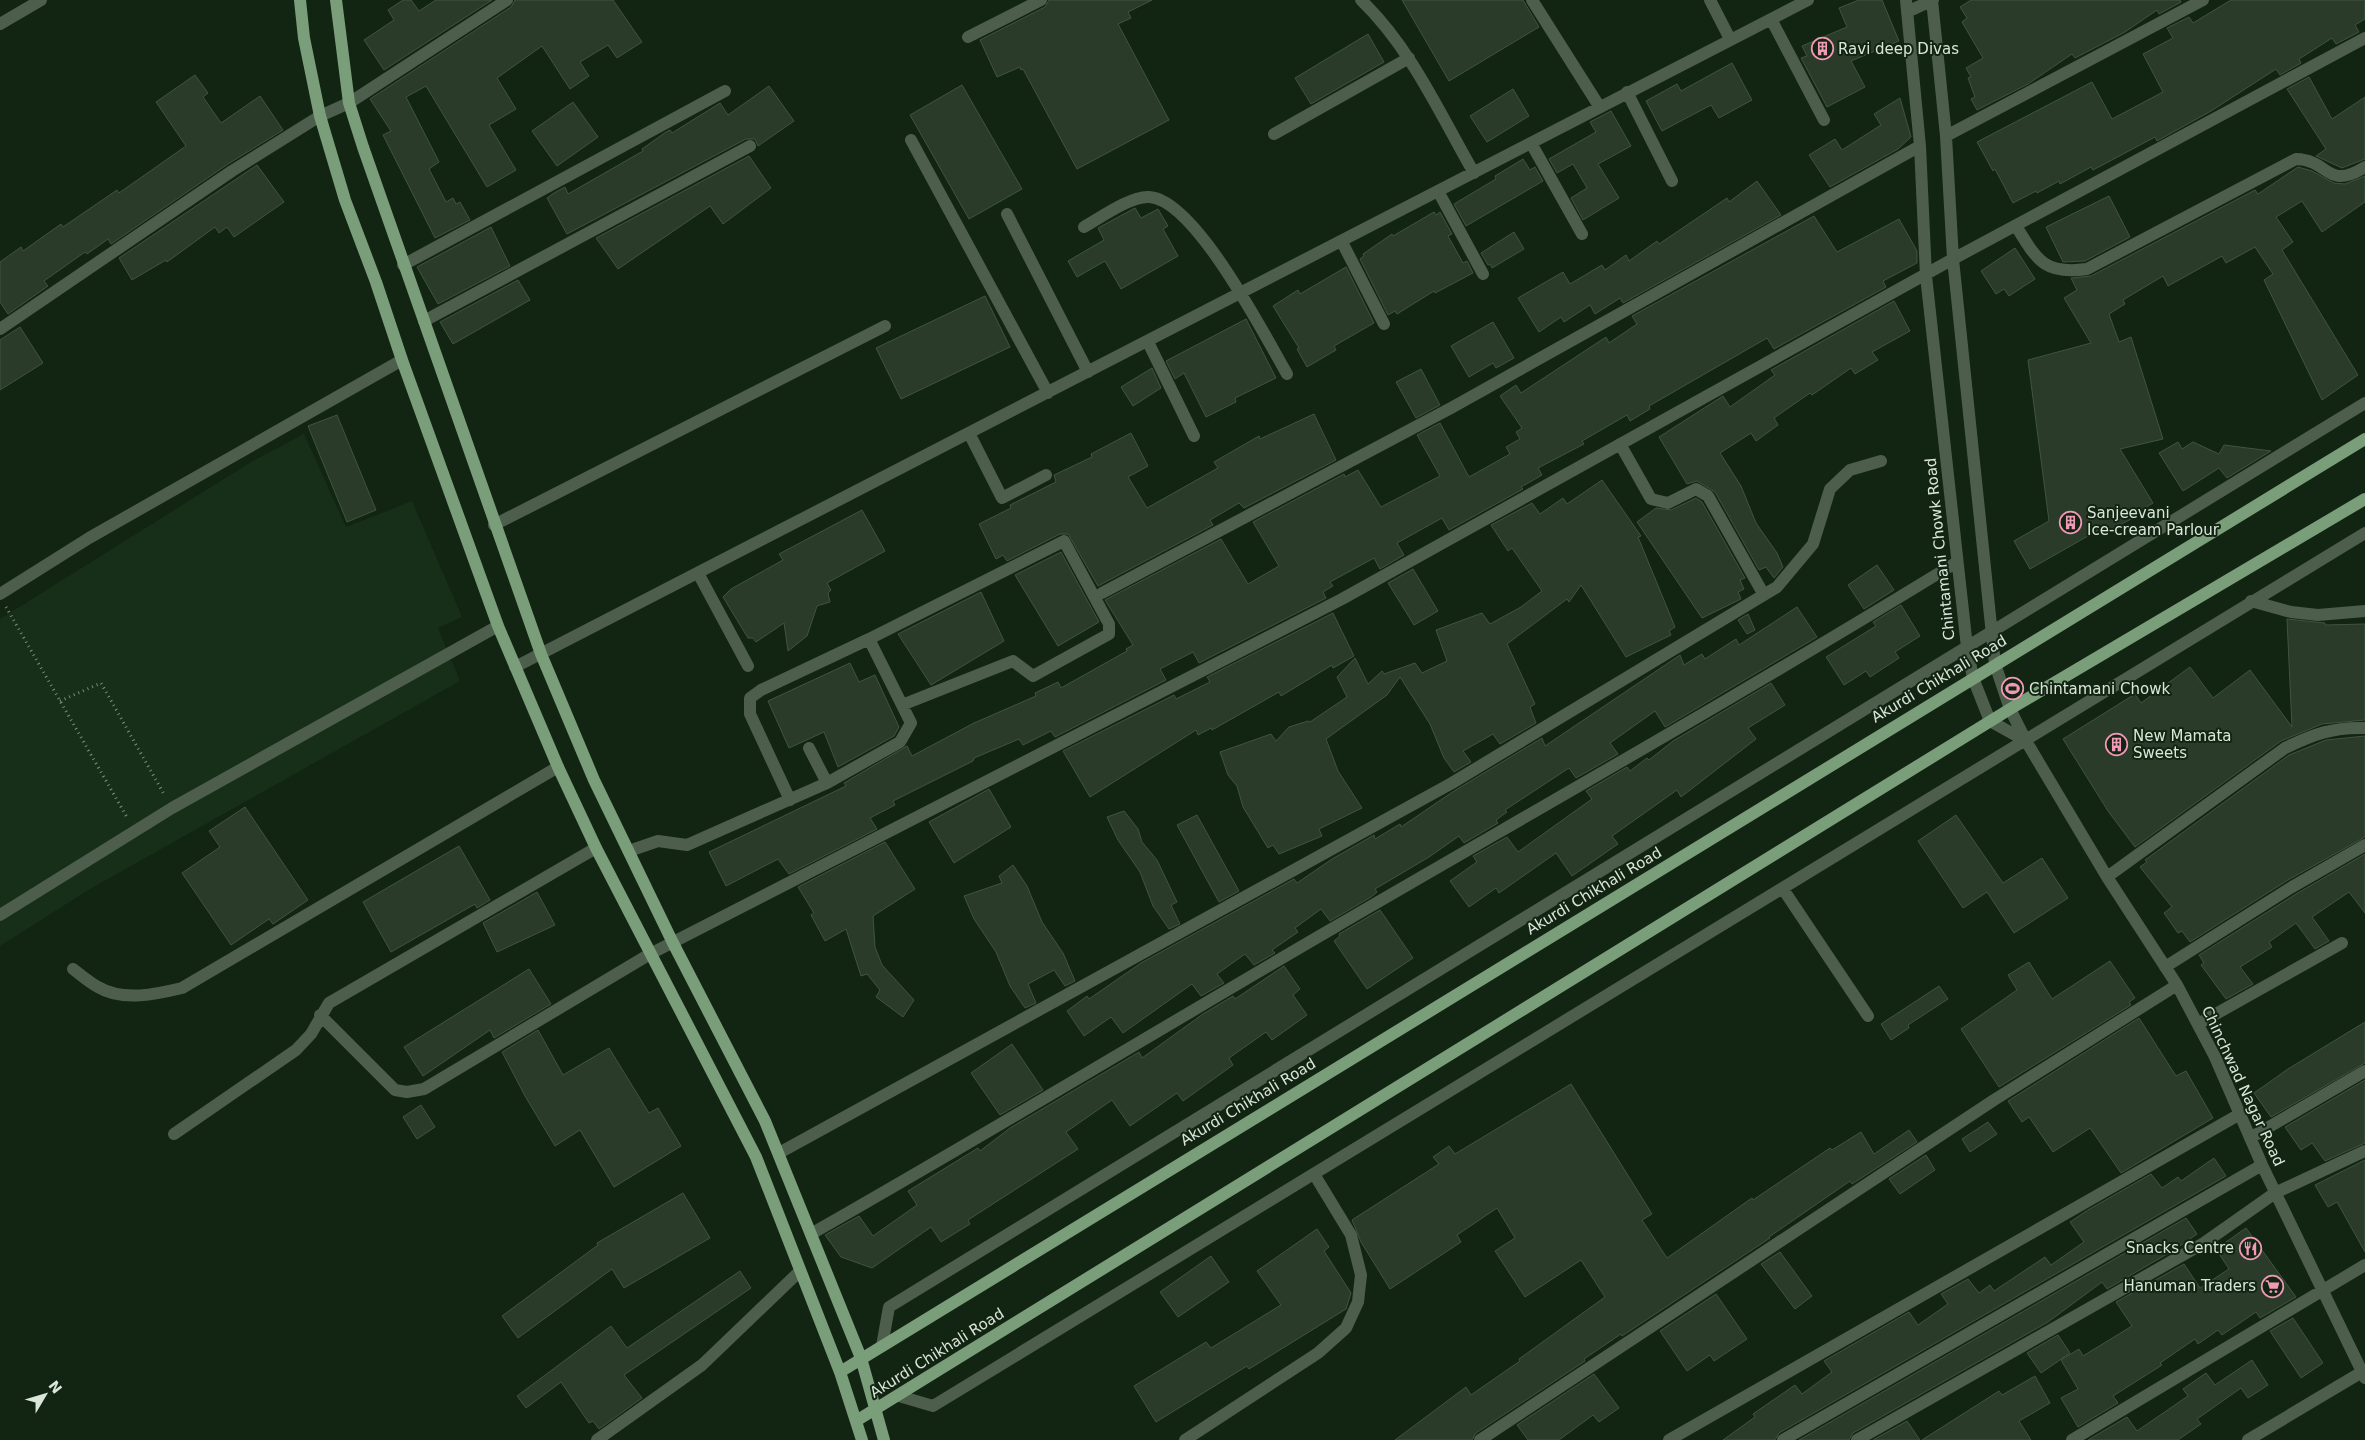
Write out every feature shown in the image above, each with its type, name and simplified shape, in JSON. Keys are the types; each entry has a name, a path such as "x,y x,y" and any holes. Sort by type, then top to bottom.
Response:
{"main road":[{"path":"300,0 304,38 320,116 345,200 498,626 558,767 596,848 756,1157 840,1372 862,1440"},
{"path":"336,0 350,102 403,265 541,654 594,780 673,943 765,1121 779,1153 861,1358 884,1440"},
{"name":"Akurdi Chikhali Road","path":"840,1372 2365,439"},
{"name":"Akurdi Chikhali Road","path":"856,1421 1990,721 2365,499"}],"street":[{"path":"0,24 40,0"},
{"path":"0,329 224,177 320,116 350,102 507,0"},
{"path":"968,37 1040,0"},
{"path":"1362,0 1382,20 1408,58 1474,173"},
{"path":"1532,0 1600,106"},
{"path":"1710,0 1730,39"},
{"path":"515,666 1148,342 1627,92 1808,0"},
{"path":"1906,6 1933,0 1946,136 1953,259 1995,664 2010,709 2026,741"},
{"path":"1946,136 2203,0"},
{"name":"Chintamani Chowk Road","path":"1906,6 1920,146 1926,276 1957,562 1967,647 1973,678 1990,721"},
{"path":"1771,19 1824,120"},
{"path":"320,1015 395,1090 407,1092 424,1089 650,954 1334,603 1926,276 1953,259 2365,38"},
{"path":"1274,134 1408,58"},
{"path":"403,265 725,91"},
{"path":"1627,92 1672,181"},
{"path":"911,140 1048,393"},
{"path":"1531,143 1582,234"},
{"path":"424,321 750,146"},
{"path":"1102,593 1451,408 1920,146"},
{"path":"2016,226 2035,257 2051,268 2071,272 2088,269 2296,158 2308,159 2330,174 2339,177 2349,176 2365,167"},
{"path":"1438,191 1484,274"},
{"path":"1084,227 1136,198 1150,197 1161,200 1180,213 1200,236 1242,293 1286,374"},
{"path":"1007,214 1088,372"},
{"path":"1342,242 1384,324"},
{"path":"494,525 885,326"},
{"path":"1148,342 1194,436"},
{"path":"2,599 89,538 402,360"},
{"path":"882,1346 889,1307 2365,403"},
{"path":"970,433 1002,498 1046,475"},
{"path":"1620,444 1651,499 1668,503 1696,489 1708,496 1764,594"},
{"path":"779,1153 1452,783 1777,587 1813,544 1830,489 1850,470 1881,461"},
{"path":"899,1396 933,1406 2365,533"},
{"path":"790,800 750,714 750,698 761,690 869,639 1064,541 1108,624 1109,634 1033,676 1012,661 902,705"},
{"path":"811,1234 959,1150 1333,929 1781,669 1957,562"},
{"path":"698,573 748,666"},
{"path":"2251,601 2291,612 2318,615 2365,611"},
{"path":"0,915 172,808 498,626"},
{"path":"629,851 658,841 687,845 827,783 900,742 911,723 869,639"},
{"path":"1990,721 2026,741"},
{"path":"2107,877 2285,748 2315,734 2332,730 2365,728"},
{"name":"Chinchwad Nagar Road","path":"2026,741 2107,877 2177,985 2216,1057 2275,1194 2363,1375"},
{"path":"809,748 827,783"},
{"path":"73,968 100,988 121,994 152,995 182,988 558,767"},
{"path":"2165,967 2292,887 2365,845"},
{"path":"174,1134 296,1050 311,1034 320,1015 329,1003 366,979 596,848"},
{"path":"1783,889 1868,1016"},
{"path":"2198,1024 2342,943"},
{"path":"1480,1440 1994,1100 2177,985"},
{"path":"2250,1138 2365,1071"},
{"path":"1669,1440 2240,1114"},
{"path":"1857,1440 2204,1242 2275,1194 2365,1151"},
{"path":"1783,1440 2262,1165"},
{"path":"1185,1440 1318,1353 1346,1328 1358,1302 1361,1275 1351,1235 1314,1174"},
{"path":"2072,1440 2323,1292 2365,1265"},
{"path":"597,1440 702,1366 800,1271"},
{"path":"2248,1440 2363,1375"}],"path":[{"path":"2,599 135,830"},
{"path":"60,701 101,683 172,808"}],"shaded area":[{"path":"304,434 346,527 412,501 462,617 438,628 460,681 90,889 0,946 0,619 251,462"}],"building":[{"path":"403,0 411,0 419,11 436,0 492,0 384,70 364,40 394,20 388,10"},
{"path":"515,0 613,0 642,42 617,58 608,45 580,62 589,76 570,89 542,46 497,78 516,109 489,125 516,170 487,187 426,86 406,97 439,162 429,169 446,202 453,198 456,204 460,202 470,220 435,238 383,135 391,131 370,99 511,7"},
{"path":"1049,0 1152,0 1128,12 1131,18 1118,24 1169,120 1077,169 1023,69 1021,70 1020,67 997,77 980,40 1045,7"},
{"path":"1402,0 1523,0 1539,27 1449,81"},
{"path":"1859,0 1882,0 1899,41 1851,61 1865,87 1827,107 1801,58 1807,56 1802,46 1847,27 1839,8"},
{"path":"1971,0 2180,0 2181,2 2159,14 2157,10 2125,32 2075,58 2072,54 2028,84 1977,110 1971,99 1975,97 1968,78 1971,77 1966,68 1983,58 1962,22 1967,18 1960,7"},
{"path":"2231,0 2365,0 2365,19 2355,25 2359,32 2336,44 2332,38 2299,59 2301,63 2280,75 2276,69 2211,111 2157,141 2155,137 2093,170 2091,167 2060,184 2059,181 2013,203 1995,169 1993,171 1977,142 2092,82 2112,119 2163,92 2143,54 2173,38 2167,28 2189,17 2193,23"},
{"path":"1368,34 1384,62 1311,104 1295,78"},
{"path":"1732,63 1752,100 1719,118 1711,105 1662,131 1646,101 1677,84 1681,91"},
{"path":"195,75 208,93 203,97 221,123 260,96 283,130 228,164 111,244 108,239 87,254 85,252 44,281 48,286 8,314 0,302 0,262 21,247 23,251 61,224 63,227 117,190 119,193 186,146 156,102"},
{"path":"2309,77 2332,119 2365,97 2365,159 2342,168 2316,156 2326,149 2287,89"},
{"path":"962,85 1022,189 969,219 910,115"},
{"path":"769,86 794,121 758,146 755,139 746,139 567,234 547,198 565,187 568,194 643,151 642,149 666,132 670,130 672,133 720,103 728,115"},
{"path":"1513,89 1529,116 1487,142 1470,116"},
{"path":"1900,98 1911,137 1898,149 1830,187 1809,155 1835,139 1842,150 1881,125 1874,114"},
{"path":"573,102 598,137 557,166 532,131"},
{"path":"1611,111 1631,146 1598,164 1619,198 1583,220 1571,198 1587,188 1573,164 1557,173 1549,159 1596,132 1590,122"},
{"path":"749,156 771,188 723,224 710,206 618,269 596,238"},
{"path":"1523,159 1530,170 1535,167 1543,181 1466,226 1454,204 1496,179 1495,176"},
{"path":"257,165 284,202 234,237 227,227 219,233 215,227 167,262 166,260 132,280 119,258"},
{"path":"2298,167 2312,171 2334,183 2345,184 2365,176 2365,202 2322,232 2302,201 2276,217 2293,242 2282,250 2358,375 2322,400 2264,280 2273,274 2255,247 2226,263 2222,256 2168,286 2163,276 2123,300 2125,304 2109,314 2119,342 2131,337 2163,439 2120,449 2153,503 2130,517 2131,519 2105,533 2102,528 2030,569 2014,541 2049,521 2028,360 2091,343 2064,298 2077,290 2071,278 2091,276 2255,190 2258,194"},
{"path":"1757,181 1781,215 1623,303 1620,298 1595,314 1590,305 1564,322 1561,317 1539,332 1518,298 1563,272 1570,284 1602,265 1605,270 1626,255 1629,261 1657,241 1659,244 1727,198 1729,202"},
{"path":"2109,196 2130,237 2085,261 2063,262 2046,227"},
{"path":"1135,208 1141,218 1158,209 1168,226 1163,229 1178,256 1121,289 1105,261 1077,277 1068,261 1104,240 1098,228"},
{"path":"1434,212 1436,215 1440,212 1452,234 1448,236 1463,263 1467,261 1473,273 1435,293 1434,291 1397,314 1395,311 1388,315 1360,259 1364,256 1363,254 1392,234 1393,236"},
{"path":"1814,216 1837,252 1899,219 1917,251 1917,263 1883,281 1886,287 1774,349 1767,338 1649,406 1650,409 1630,421 1627,415 1582,441 1584,444 1538,468 1542,475 1521,487 1523,489 1449,530 1442,518 1397,543 1404,555 1380,569 1374,558 1330,582 1333,586 1323,592 1326,598 1199,663 1193,652 1160,669 1166,680 1055,737 1051,731 1023,745 1019,739 974,758 973,761 893,801 895,805 870,818 877,829 789,874 778,859 726,886 709,852 846,786 844,783 907,746 912,756 974,723 1036,696 1035,693 1058,682 1061,688 1127,651 1126,649 1133,645 1105,600 1221,539 1248,584 1279,566 1253,522 1344,474 1345,477 1358,470 1381,507 1440,476 1417,435 1440,423 1469,477 1510,454 1506,447 1520,439 1516,432 1522,428 1500,396 1516,385 1521,393 1606,337 1609,343 1637,324 1632,316"},
{"path":"491,227 510,266 438,304 417,267"},
{"path":"1514,232 1524,249 1492,268 1481,253"},
{"path":"2015,248 2035,279 2009,296 2004,289 1996,294 1981,271"},
{"path":"1346,267 1374,323 1334,346 1336,350 1307,367 1297,349 1299,348 1273,306 1298,290 1300,294"},
{"path":"518,280 530,300 453,344 440,322"},
{"path":"985,296 1010,347 901,399 876,348"},
{"path":"1894,301 1910,331 1872,352 1878,360 1855,374 1851,368 1812,395 1810,393 1774,418 1778,425 1756,441 1751,433 1720,453 1741,486 1756,523 1777,553 1783,567 1774,578 1766,567 1759,570 1715,492 1697,481 1687,484 1659,437 1723,396 1730,407 1775,375 1771,370"},
{"path":"1246,319 1276,378 1235,398 1236,402 1206,417 1184,373 1175,379 1166,361"},
{"path":"1493,322 1514,358 1496,368 1493,363 1469,377 1451,346"},
{"path":"20,327 43,363 0,390 0,340"},
{"path":"1152,368 1161,388 1133,406 1121,387"},
{"path":"1421,369 1440,405 1416,418 1396,382"},
{"path":"1314,414 1336,460 1244,508 1239,503 1210,520 1213,525 1098,586 1068,534 1060,534 1007,561 1003,555 996,559 979,524 1011,508 1010,505 1056,482 1054,475 1092,457 1091,454 1131,433 1148,466 1128,477 1147,508 1218,468 1214,462 1259,436 1260,439"},
{"path":"337,415 376,510 347,522 308,426"},
{"path":"2178,442 2182,449 2193,442 2219,454 2224,445 2271,451 2227,478 2219,468 2183,491 2159,453"},
{"path":"1602,480 1641,536 1638,537 1675,627 1669,631 1671,635 1626,657 1581,585 1569,602 1567,599 1507,644 1535,704 1530,707 1536,723 1500,744 1493,734 1463,751 1471,762 1454,772 1444,758 1430,724 1400,677 1387,695 1326,739 1338,771 1362,808 1319,829 1322,836 1279,854 1273,845 1268,848 1243,807 1237,786 1228,775 1220,752 1271,734 1276,741 1289,727 1310,722 1347,697 1337,677 1355,658 1368,684 1382,671 1384,674 1415,663 1422,673 1447,661 1436,630 1482,613 1490,624 1521,607 1542,591 1512,548 1508,551 1491,525 1532,503 1540,514 1563,498 1567,504"},
{"path":"1696,498 1702,502 1745,578 1740,580 1744,589 1738,592 1741,599 1702,618 1637,522 1656,508 1671,510"},
{"path":"862,510 885,551 827,583 831,590 828,593 830,602 817,606 807,636 788,651 784,623 756,642 753,638 748,638 723,597 731,589 783,560 779,554"},
{"path":"1061,552 1099,622 1058,646 1015,575"},
{"path":"1877,565 1894,590 1864,609 1848,585"},
{"path":"1413,569 1438,611 1414,625 1388,583"},
{"path":"981,592 1004,641 931,685 898,634"},
{"path":"1901,605 1920,636 1895,652 1899,658 1870,677 1866,671 1844,685 1826,657 1876,626 1873,622"},
{"path":"1797,607 1817,637 1665,727 1655,711 1610,743 1618,754 1576,778 1569,768 1505,810 1507,812 1496,820 1498,823 1464,843 1459,836 1429,857 1375,889 1377,892 1371,897 1330,921 1321,909 1295,928 1298,932 1272,950 1275,953 1254,965 1245,954 1217,974 1224,983 1201,996 1192,984 1123,1033 1111,1017 1084,1036 1067,1011 1087,996 1089,999 1141,963 1294,879 1297,883 1332,859 1374,835 1375,839 1400,824 1401,827 1454,791 1542,738 1545,746 1680,655 1684,665 1702,654 1705,659 1736,639 1739,645"},
{"path":"1333,613 1354,656 1333,668 1332,665 1281,696 1279,692 1212,730 1211,728 1198,735 1196,730 1090,797 1063,751 1174,695 1176,699 1210,682 1207,677"},
{"path":"1748,614 1755,630 1747,634 1738,620"},
{"path":"2287,619 2325,623 2325,625 2365,624 2365,720 2322,724 2281,741 2135,847 2108,811 2063,739 2135,694 2141,703 2190,667 2213,698 2250,670 2292,727"},
{"path":"850,663 859,682 875,675 899,727 894,736 838,767 824,732 789,748 768,701"},
{"path":"1771,683 1785,705 1748,728 1756,739 1681,797 1677,790 1612,836 1618,844 1572,876 1556,853 1499,893 1496,888 1469,907 1450,881 1477,862 1473,856 1507,837 1518,852 1592,799 1586,791 1627,767 1630,771 1647,758 1649,760 1673,741"},
{"path":"2365,736 2365,837 2288,880 2190,942 2182,931 2178,933 2164,913 2172,907 2140,867 2147,862 2145,860 2289,755 2326,740"},
{"path":"989,789 1011,827 954,863 929,822"},
{"path":"245,807 308,900 273,924 269,919 231,945 182,873 220,847 209,831"},
{"path":"1124,811 1138,829 1142,842 1157,860 1177,902 1171,905 1180,924 1169,929 1153,906 1140,872 1118,840 1107,817"},
{"path":"1197,815 1239,891 1219,902 1177,825"},
{"path":"1956,815 2003,883 2042,858 2068,898 2014,933 1987,892 1963,908 1918,841"},
{"path":"885,842 915,889 873,916 875,947 882,965 914,1000 903,1017 876,997 880,990 867,974 861,976 846,929 825,941 811,915 814,913 798,887"},
{"path":"459,846 490,900 477,908 475,904 391,952 363,902"},
{"path":"2365,854 2365,913 2349,892 2312,917 2329,941 2315,949 2296,923 2269,942 2272,947 2240,967 2253,984 2226,999 2201,965 2204,963 2199,955 2296,894"},
{"path":"1013,865 1027,886 1042,922 1063,953 1075,981 1065,986 1054,970 1028,984 1036,1003 1025,1008 1010,986 996,952 974,919 964,896 1002,883 999,876"},
{"path":"537,892 555,925 497,952 483,923"},
{"path":"1380,910 1413,958 1367,989 1334,941 1340,936 1339,934"},
{"path":"2110,961 2135,998 2129,1002 2131,1005 1999,1087 1961,1029 2017,990 2008,975 2029,962 2052,999"},
{"path":"1284,966 1300,989 1293,995 1307,1015 1272,1040 1266,1032 1229,1058 1233,1065 1183,1101 1177,1093 1130,1126 1112,1100 1066,1132 1078,1149 968,1220 970,1224 941,1242 931,1227 872,1268 841,1257 825,1235 859,1216 873,1236 917,1205 908,1191 978,1148 980,1151 1010,1128 1139,1052 1142,1058 1203,1014 1233,996 1235,999"},
{"path":"529,969 551,1004 494,1038 490,1030 423,1076 404,1047"},
{"path":"1939,986 1948,999 1908,1025 1909,1028 1891,1040 1881,1024"},
{"path":"2139,1018 2176,1076 2186,1071 2213,1118 2121,1173 2090,1128 2053,1152 2029,1117 2022,1122 2008,1101"},
{"path":"2365,1022 2365,1063 2271,1117 2254,1093 2288,1069"},
{"path":"538,1030 563,1075 609,1048 649,1113 658,1108 681,1146 614,1187 580,1130 555,1146 525,1096 502,1052"},
{"path":"1012,1044 1043,1090 1000,1115 971,1073"},
{"path":"2365,1080 2365,1143 2325,1161 2312,1143 2301,1150 2285,1127"},
{"path":"1571,1084 1652,1214 1642,1220 1667,1258 1752,1198 1753,1200 1830,1148 1832,1150 1861,1132 1874,1154 1909,1130 1917,1142 1852,1184 1850,1181 1770,1238 1622,1336 1621,1334 1584,1359 1585,1361 1476,1433 1472,1440 1395,1440 1466,1387 1471,1395 1605,1297 1581,1260 1525,1297 1495,1251 1515,1238 1497,1208 1457,1235 1461,1242 1390,1289 1361,1242 1352,1220 1439,1164 1433,1157 1449,1146 1455,1154"},
{"path":"421,1105 435,1127 417,1139 403,1117"},
{"path":"1988,1122 1997,1134 1970,1152 1962,1139"},
{"path":"1926,1155 1935,1170 1900,1194 1889,1179"},
{"path":"2214,1158 2226,1176 1779,1433 1775,1440 1723,1440 1755,1417 1753,1414 1795,1385 1802,1394 1832,1372 1824,1361 1909,1312 1918,1325 1948,1304 1941,1294 1968,1279 1979,1293 1990,1285 1994,1291 2045,1257 2051,1265 2084,1242 2070,1222 2088,1210 2151,1174 2162,1188 2178,1177 2181,1181"},
{"path":"2365,1160 2365,1252 2337,1202 2328,1207 2315,1185"},
{"path":"683,1193 710,1238 624,1288 612,1269 518,1338 502,1316 598,1245 597,1243"},
{"path":"2186,1218 2197,1234 2174,1250 2107,1289 2102,1282 2048,1322 1853,1433 1849,1440 1799,1440"},
{"path":"2246,1228 2296,1297 2260,1318 2256,1312 2222,1335 2218,1330 2198,1344 2195,1339 2160,1363 2162,1365 2113,1396 2118,1403 2078,1427 2061,1398 2078,1389 2061,1360 2079,1349 2083,1356 2132,1326 2116,1302 2184,1264 2200,1288 2229,1269 2216,1249"},
{"path":"1317,1229 1329,1247 1324,1251 1351,1293 1346,1309 1249,1369 1247,1366 1156,1422 1134,1386 1206,1342 1211,1348 1281,1305 1257,1271"},
{"path":"1780,1252 1812,1296 1795,1309 1761,1264"},
{"path":"1211,1256 1229,1282 1178,1317 1160,1292"},
{"path":"740,1271 751,1288 624,1375 642,1398 599,1429 593,1421 589,1423 561,1382 526,1408 517,1396 611,1326 627,1348"},
{"path":"1716,1294 1747,1339 1714,1361 1710,1355 1687,1371 1660,1331"},
{"path":"2293,1318 2323,1363 2301,1378 2270,1331"},
{"path":"2058,1335 2070,1353 2041,1373 2027,1353"},
{"path":"2252,1360 2268,1385 2248,1398 2241,1388 2197,1419 2201,1424 2178,1440 2088,1440 2127,1417 2137,1431 2188,1396 2183,1389 2206,1373 2215,1385"},
{"path":"1594,1374 1619,1408 1599,1422 1593,1415 1559,1440 1528,1440 1517,1425"},
{"path":"2035,1376 2050,1403 2019,1421 2031,1440 1922,1440 1999,1391 2002,1395"},
{"path":"1907,1421 1920,1440 1873,1440"}],"place":[{"name":"Ravi deep Divas","path":"1822,49"},
{"name":"Sanjeevani Ice-cream Parlour","path":"2071,522"},
{"name":"Chintamani Chowk","path":"2013,689"},
{"name":"New Mamata Sweets","path":"2117,745"},
{"name":"Snacks Centre","path":"2250,1248"},
{"name":"Hanuman Traders","path":"2272,1286"}]}
